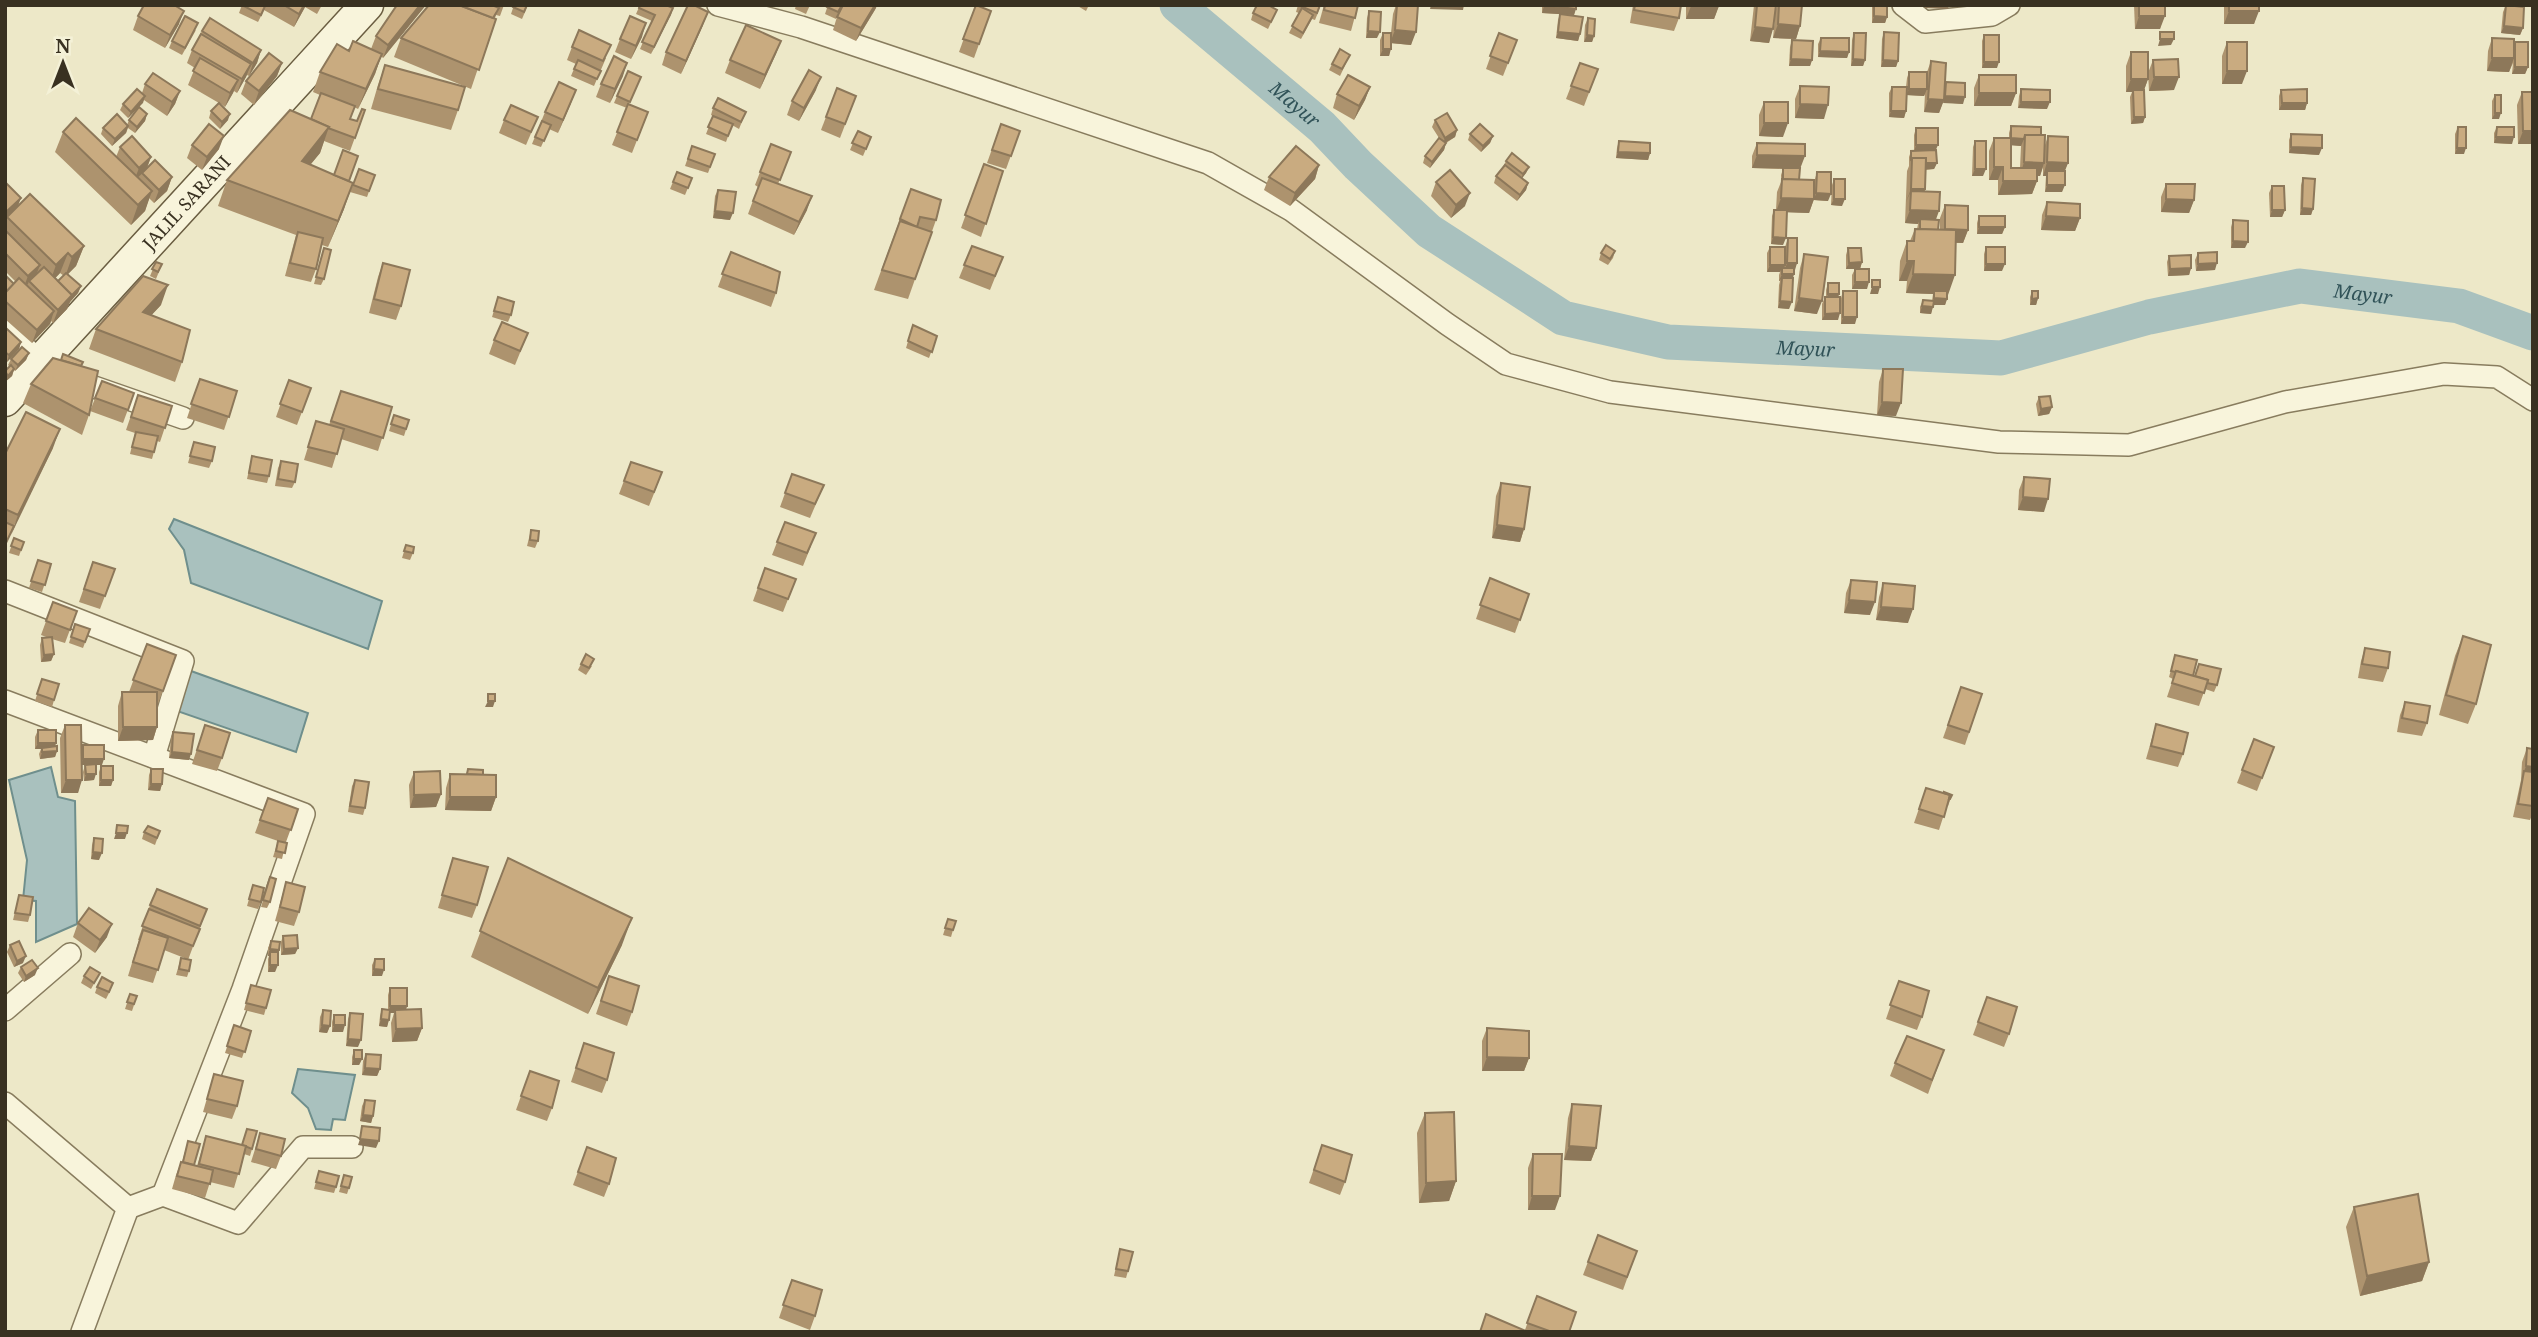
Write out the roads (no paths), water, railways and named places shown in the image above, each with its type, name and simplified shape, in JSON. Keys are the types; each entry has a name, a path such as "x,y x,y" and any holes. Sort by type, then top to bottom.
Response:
{"main road":[{"name":"JALIL SARANI","path":"5,400 367,5"}],"street":[{"path":"718,5 801,27 1208,163 1292,210 1506,364 1610,392 1999,442 2129,445 2286,402 2444,374 2497,377 2533,400"},
{"path":"1903,5 1925,22 1992,15 2009,5"},
{"path":"5,328 51,372 183,418"},
{"path":"5,591 183,661 154,757"},
{"path":"5,701 304,814 243,989 163,1195"},
{"path":"5,1010 70,954"},
{"path":"5,1103 128,1208"},
{"path":"82,1332 128,1208 163,1195 238,1223 303,1147 352,1147"}],"water":[{"path":"174,519 382,601 368,649 191,583 184,550 169,529"},
{"path":"191,671 308,713 296,752 177,711"},
{"path":"51,767 58,797 75,801 77,924 36,942 36,901 23,900 27,860 9,780"},
{"path":"298,1069 355,1075 345,1120 333,1119 331,1130 316,1129 308,1108 292,1093"}],"waterway":[{"name":"Mayur","path":"1177,5 1322,127 1358,165 1429,231 1563,318 1668,342 2001,358 2149,317 2300,286 2459,306 2533,333"}]}
